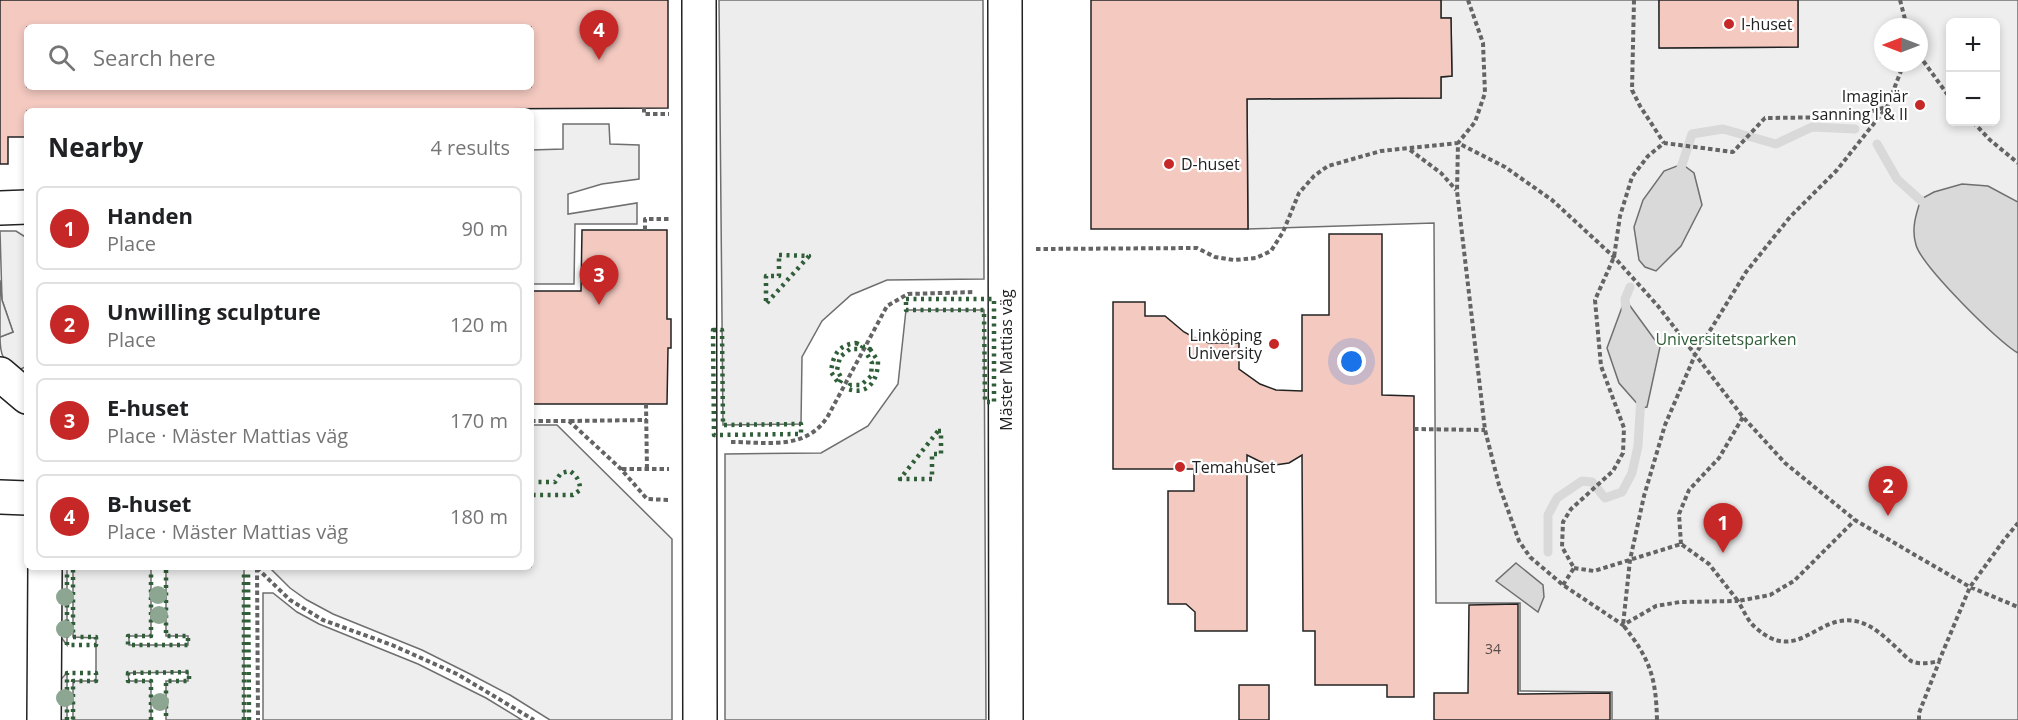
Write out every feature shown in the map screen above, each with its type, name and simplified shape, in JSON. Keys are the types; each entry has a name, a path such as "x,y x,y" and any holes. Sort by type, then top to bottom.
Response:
{"street":[{"path":"699,0 700,720"},
{"name":"Mäster Mattias väg","path":"1005,0 1006,720"},
{"path":"0,208 24,207"},
{"path":"0,374 24,394"},
{"path":"0,497 24,498"},
{"path":"44,720 45,570"}],"path":[{"path":"1468,0 1483,43 1485,93 1475,122 1458,143 1457,191 1485,430 1499,485 1519,541 1530,557 1563,585 1623,625 1640,646 1651,671 1656,691 1657,720"},
{"path":"1634,0 1632,90 1664,143"},
{"path":"1900,0 1905,18"},
{"path":"1928,67 1946,92"},
{"path":"1623,625 1630,560 1644,496 1665,425 1695,355 1746,272 1790,217 1836,170 1887,107 1901,72"},
{"path":"1574,568 1562,547 1563,522 1571,509 1613,471 1623,453 1624,428 1601,366 1595,300 1614,257 1620,216 1632,177 1648,156 1664,143 1733,152 1765,118 1852,117 1887,107"},
{"path":"644,108 644,114 678,114"},
{"path":"1977,126 2018,164"},
{"path":"1005,250 1197,248 1215,257 1234,260 1256,258 1271,251 1283,232 1299,193 1314,176 1328,166 1381,151 1458,143 1505,167 1552,200 1614,257 1658,306 1743,417 1785,463 1855,520 1970,587 2018,607"},
{"path":"1410,149 1441,173 1457,191"},
{"path":"645,230 645,219 678,219"},
{"path":"621,470 700,468 812,435 828,416 887,306 899,297 908,294 1005,292"},
{"path":"646,404 646,470"},
{"path":"1681,544 1679,514 1689,490 1719,458 1743,417"},
{"path":"534,421 646,420"},
{"path":"569,421 621,470 646,500 678,500 700,468"},
{"path":"1414,429 1485,430"},
{"path":"1623,625 1656,606 1680,602 1738,601 1770,595 1794,581 1855,520"},
{"path":"1919,720 1919,713 1970,587 2018,524"},
{"path":"1574,568 1594,571 1681,544"},
{"path":"1681,544 1709,564 1738,601 1755,628 1774,639 1790,642 1839,621 1855,620 1878,632 1911,661 1925,664 1939,661"},
{"path":"1563,585 1574,568"},
{"path":"257,570 258,720"},
{"path":"260,570 290,600 324,620 392,645 457,674 534,720"}],"green space":[{"name":"Universitetsparken","path":"1441,0 1659,0 1660,48 1798,47 1798,0 2018,0 2018,720 1612,720 1612,692 1520,691 1520,603 1436,603 1434,223 1248,229 1247,99 1441,98 1441,77 1452,76 1451,18 1441,18"},
{"path":"563,124 609,124 610,144 639,145 639,179 602,184 568,194 568,214 637,203 637,224 575,224 574,284 534,284 534,150 563,149"},
{"path":"0,231 16,231 24,236 24,368 19,370 3,358 0,337 13,332 2,300"},
{"path":"534,425 557,425 672,539 672,720 550,720 470,674 422,650 333,614 290,588 272,570 534,570"},
{"path":"59,570 67,570 67,645 60,636"},
{"path":"263,593 273,593 297,612 319,624 418,664 486,698 522,720 263,720"},
{"path":"67,673 67,720 58,720 60,680"}],"shaded area":[{"path":"719,0 983,0 984,279 887,280 851,295 822,321 802,357 801,424 723,425"},
{"path":"1682,164 1694,173 1702,205 1681,246 1656,271 1645,267 1639,260 1634,227 1643,200 1664,171"},
{"path":"1962,184 1988,186 2018,202 2018,353 1994,334 1962,303 1932,269 1916,245 1914,227 1921,199 1934,192"},
{"path":"0,280 2,300 13,332 0,337"},
{"path":"1625,299 1660,347 1647,407 1641,408 1619,383 1607,348"},
{"path":"906,310 984,310 986,720 725,720 725,454 821,453 868,426 898,384"},
{"path":"1516,563 1543,585 1544,597 1538,612 1496,581"},
{"path":"73,570 151,570 151,636 129,636 129,645 188,645 188,636 166,636 166,570 244,570 244,720 166,720 166,681 188,681 188,672 128,673 129,681 151,681 151,720 73,720 73,681 96,681 96,638 73,637"}],"building":[{"path":"0,0 668,0 668,108 24,108 24,137 8,137 8,164 0,164"},
{"name":"D-huset","path":"1091,0 1441,0 1441,18 1451,18 1452,76 1441,77 1441,98 1247,99 1248,229 1091,229"},
{"name":"I-huset","path":"1659,0 1798,0 1798,47 1659,48"},
{"path":"582,230 667,230 667,319 671,319 671,348 668,348 667,404 534,404 534,291 581,291"},
{"name":"Temahuset","path":"1329,234 1382,234 1382,395 1414,396 1414,697 1387,697 1387,685 1315,685 1315,631 1303,631 1302,455 1289,463 1275,465 1261,462 1247,455 1247,631 1195,631 1195,612 1186,604 1168,604 1168,491 1194,491 1194,469 1113,469 1113,302 1145,302 1145,316 1165,316 1184,332 1197,339 1209,343 1239,343 1239,369 1260,384 1276,390 1302,391 1302,315 1329,315"},
{"path":"1518,604 1518,694 1610,693 1610,720 1434,720 1434,693 1468,693 1469,605"},
{"path":"1239,685 1269,685 1269,720 1239,720"}],"waterway":[{"path":"1679,174 1692,134 1723,129 1776,144 1812,127 1855,129"},
{"path":"1877,144 1897,179 1928,207"},
{"path":"1626,309 1625,299 1630,287"},
{"path":"1548,552 1548,515 1557,498 1582,481 1592,482 1605,498 1622,492 1632,473 1638,446 1641,396"}],"hedge":[{"path":"779,255 809,256 766,304 766,276 779,276 779,255"},
{"path":"906,299 994,299 994,402 985,402 984,310 906,310 906,299"},
{"path":"713,330 722,330 723,425 801,424 801,434 714,435 713,330"},
{"path":"856,343 863,346 861,349 850,349 840,357 837,370 842,379 839,384 831,372 835,356 845,346 856,343"},
{"path":"870,349 878,361 874,380 861,390 848,389 850,385 861,385 871,376 872,363 867,354 870,349"},
{"path":"938,431 941,431 941,454 932,454 932,479 900,479 938,431"},
{"path":"534,482 555,482 561,473 570,471 578,479 580,490 573,495 534,495"},
{"path":"67,570 67,645 96,645 96,637 73,637 73,570"},
{"path":"151,570 151,636 128,636 128,645 188,645 188,636 166,636 166,570"},
{"path":"244,570 244,720"},
{"path":"248,570 249,720"},
{"path":"151,720 151,681 128,681 128,673 189,672 189,681 166,681 166,720"},
{"path":"67,720 67,673 96,673 96,681 73,681 73,720"}],"place":[{"name":"I-huset","path":"1729,24"},
{"name":"B-huset","path":"599,60"},
{"name":"Imaginär sanning I & II","path":"1920,105"},
{"name":"D-huset","path":"1169,164"},
{"name":"E-huset","path":"599,305"},
{"name":"Linköping University","path":"1274,344"},
{"name":"Temahuset","path":"1180,467"},
{"name":"Unwilling sculpture","path":"1888,516"},
{"name":"Handen","path":"1723,553"}]}
